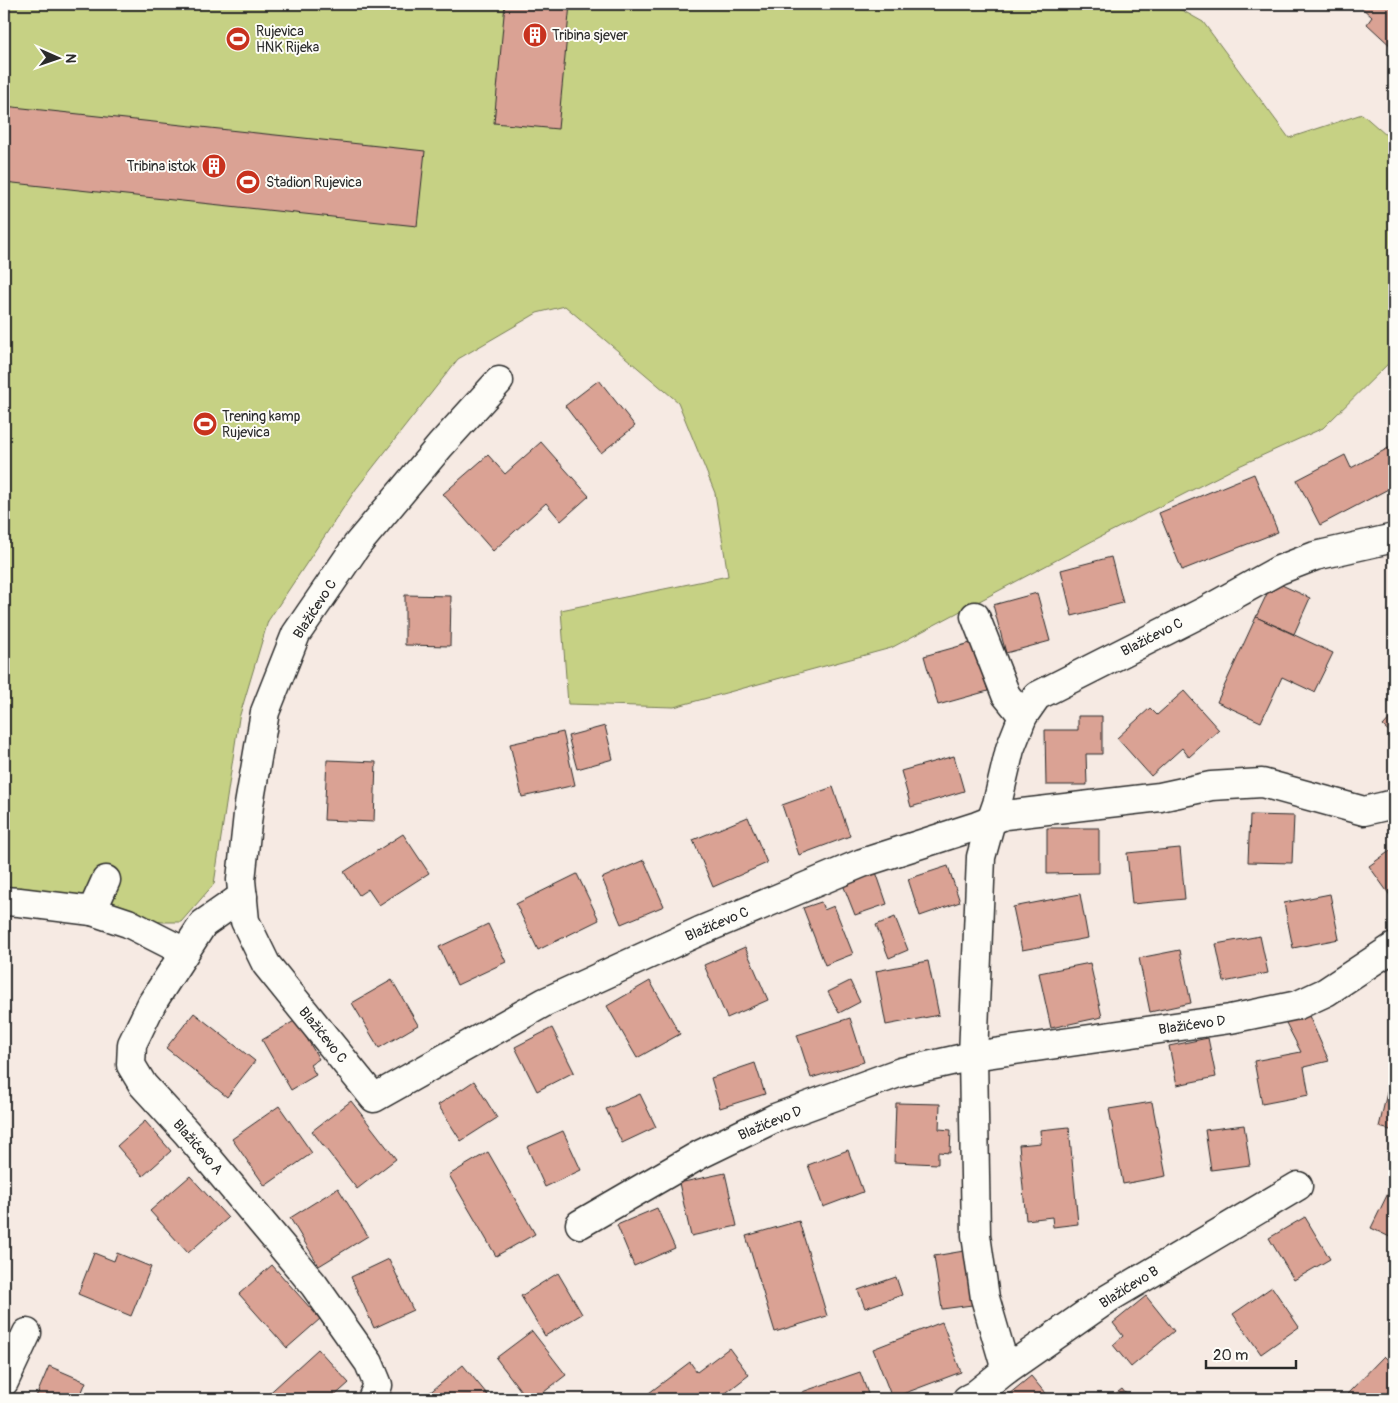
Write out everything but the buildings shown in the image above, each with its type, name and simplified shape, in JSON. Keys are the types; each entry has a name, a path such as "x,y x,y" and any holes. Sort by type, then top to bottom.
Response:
{"street":[{"name":"Blažićevo C","path":"498,381 356,545 296,634 265,712 249,806 241,880 245,921 266,964 374,1098 546,1002 700,931 862,863 1005,815 1160,797 1211,786 1262,783 1364,811 1394,804"},
{"name":"Blažićevo C","path":"974,1056 981,857 997,804 1010,749 1023,716 1037,696 1279,570 1315,556 1394,538"},
{"path":"975,616 1006,695 1023,716"},
{"path":"92,911 106,880"},
{"name":"Blažićevo A","path":"243,896 203,924 152,1003 132,1044 131,1065 143,1084 187,1133 314,1285 369,1363 378,1384 372,1399"},
{"path":"4,902 19,902 92,911 128,923 185,952"},
{"name":"Blažićevo D","path":"580,1224 701,1154 775,1118 901,1072 974,1056 1230,1019 1298,1004 1326,992 1394,947"},
{"path":"974,1056 976,1235 985,1298 1006,1370"},
{"name":"Blažićevo B","path":"966,1399 1109,1298 1298,1186"},
{"path":"4,1382 27,1333"}],"green space":[{"path":"4,4 1171,4 1203,22 1289,138 1362,114 1394,142 1394,358 1323,428 1239,466 1098,538 891,648 674,707 568,704 561,610 728,576 715,493 678,402 565,306 537,313 458,359 356,489 268,621 239,718 214,884 181,922 4,910"}],"place":[{"name":"Tribina sjever","path":"535,35"},
{"name":"Rujevica HNK Rijeka","path":"238,39"},
{"name":"Tribina istok","path":"214,166"},
{"name":"Stadion Rujevica","path":"248,182"},
{"name":"Trening kamp Rujevica","path":"205,424"}]}
